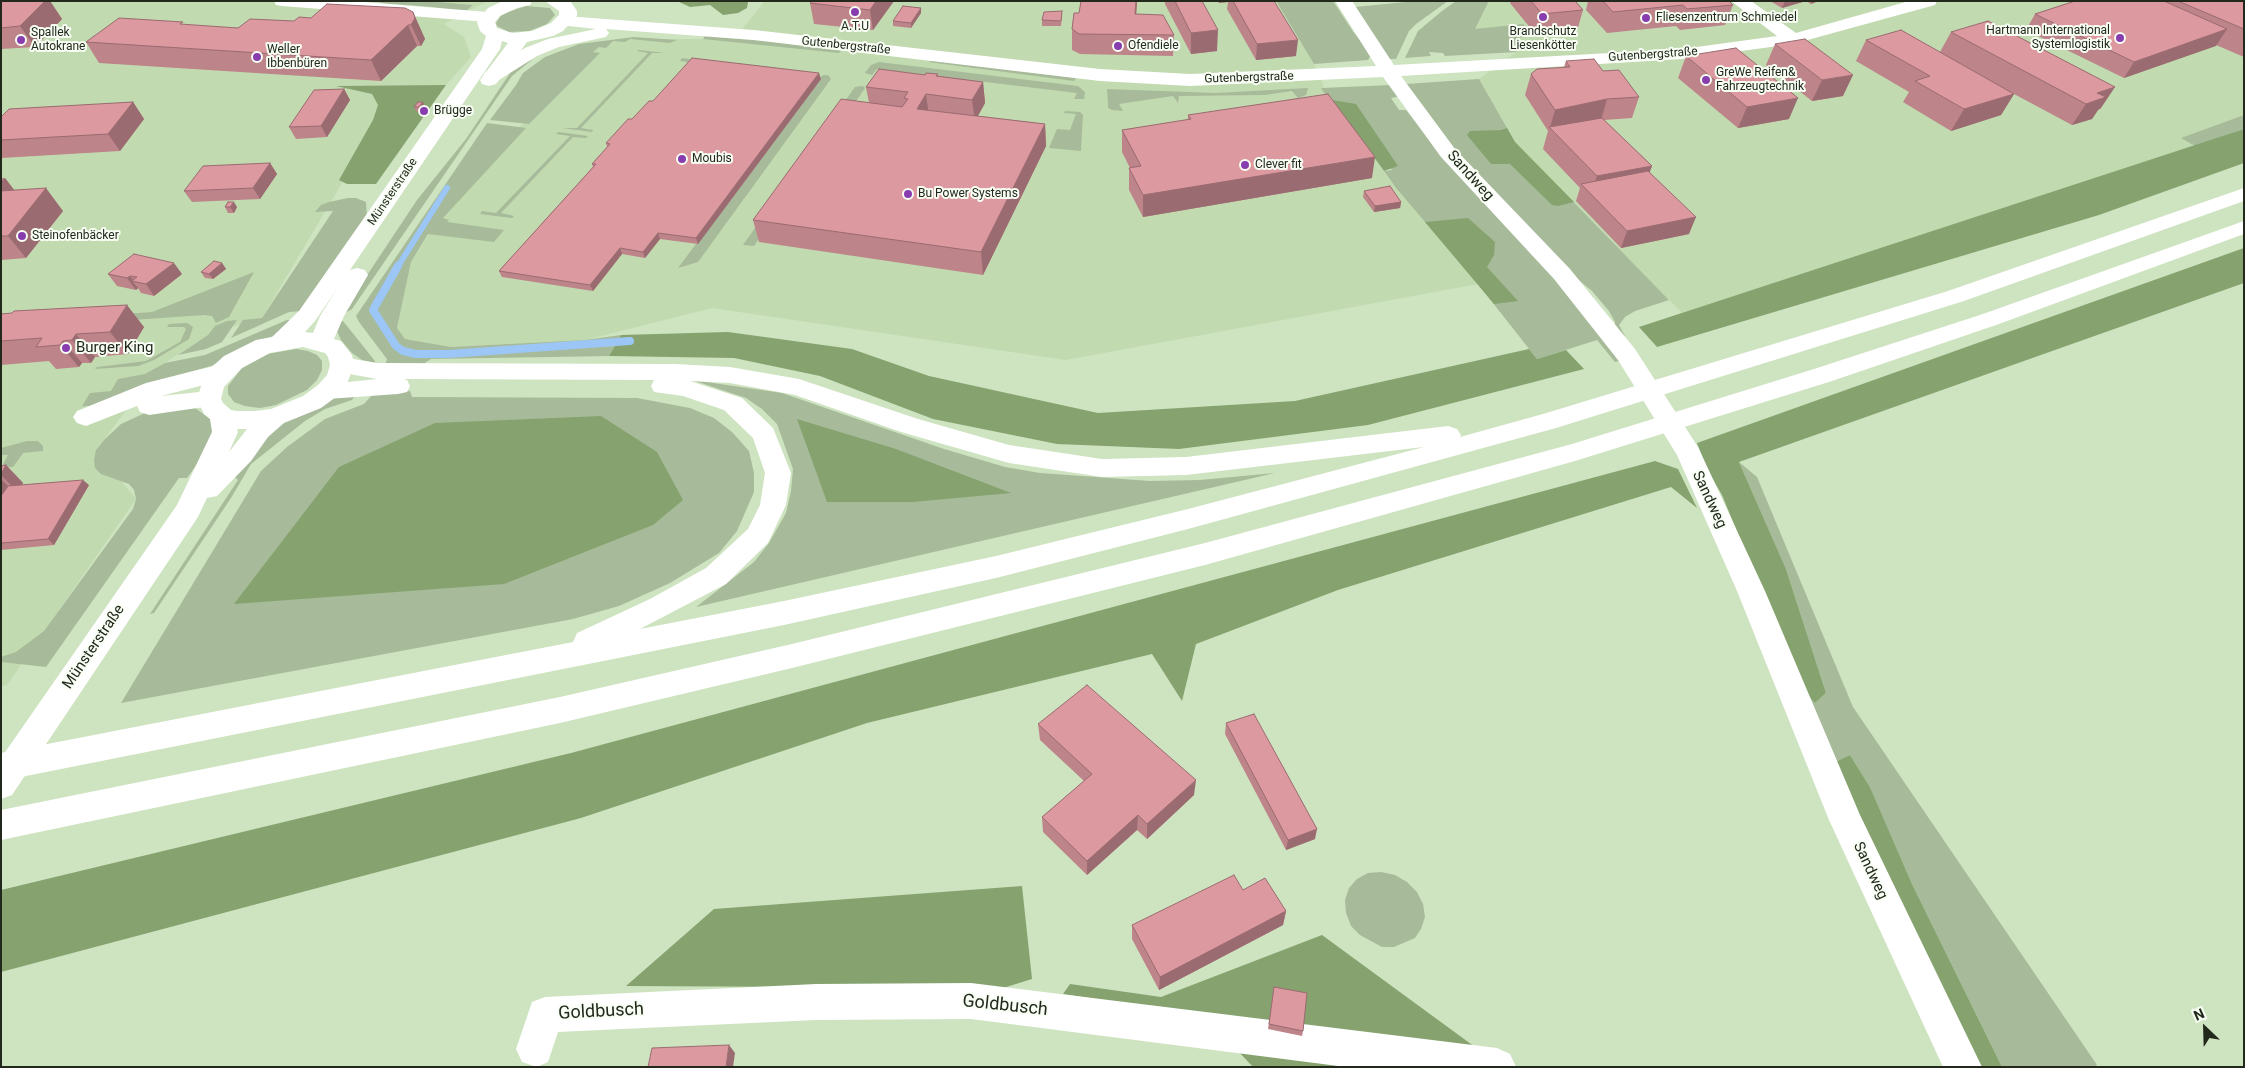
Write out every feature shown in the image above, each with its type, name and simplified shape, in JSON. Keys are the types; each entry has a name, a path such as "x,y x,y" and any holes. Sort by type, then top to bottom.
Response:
{"main road":[{"path":"282,1 319,2 491,26 521,38 547,32 564,21 568,10 553,1"},
{"path":"491,26 502,8 523,1"},
{"name":"Sandweg","path":"1343,1 1388,71 1448,152 1478,187 1562,274 1627,355 1688,454 1752,591 1846,820 1963,1067"},
{"path":"1739,1 1793,39"},
{"name":"Gutenbergstraße","path":"564,21 754,35 1100,75 1154,79 1224,79 1682,54 1793,39 1929,1"},
{"name":"Münsterstraße","path":"281,342 307,316 491,49 491,26"},
{"name":"Münsterstraße","path":"492,76 531,52 554,43 600,34 659,28"},
{"name":"Münsterstraße","path":"321,342 344,294 492,76 521,38"},
{"path":"1,767 784,613 996,567 1374,470 1547,422 1956,296 2244,194"},
{"path":"1,825 560,710 965,614 1205,554 1575,452 1823,375 1991,319 2244,227"},
{"path":"216,407 212,386 222,372 248,354 281,342 303,340 321,342 333,347 340,355 342,365 338,378 327,391 304,406 275,417 237,420 216,407 178,402 86,417 155,389 222,372"},
{"path":"342,365 377,371 675,372 730,375 799,388 910,426 1010,454 1102,468 1196,465 1547,422"},
{"path":"327,391 368,387 473,384 631,383 685,388 732,404 764,434 778,473 773,505 758,536 716,576 660,607 544,660"},
{"name":"Münsterstraße","path":"1,784 188,510 225,432 216,407"},
{"name":"Münsterstraße","path":"188,510 242,454 259,431 275,417"},
{"name":"Goldbusch","path":"535,1049 545,1016 608,1011 816,1002 971,1000 1497,1067"}],"shaded area":[{"path":"1,1 488,1 444,24 464,37 471,57 446,85 386,109 262,318 212,333 160,366 96,450 136,499 7,685 1,686"},
{"path":"382,1 425,1 473,5 467,10 457,11 434,7 380,3"},
{"path":"677,1 748,2 747,8 738,13 723,15 710,5 690,7"},
{"path":"765,1 1276,1 1314,64 1324,86 1322,88 1396,188 1478,284 1066,360 712,308 585,340 451,347 405,339 397,328 411,262 448,204 598,43 630,39 734,39"},
{"path":"1276,1 1333,1 1371,55 1368,60 1314,64"},
{"path":"1416,1 1448,1 1416,24 1409,31 1396,59 1388,59 1355,7"},
{"path":"1456,1 1489,1 1475,29 1523,24 1534,36 1516,38 1520,44 1512,45 1517,52 1445,56 1443,53 1429,52 1431,56 1405,58 1418,31"},
{"path":"1489,1 2244,1 2244,129 1682,313 1515,142 1479,79 1516,52 1511,45 1515,38 1533,36 1475,29"},
{"path":"526,6 550,8 555,15 547,24 529,31 509,32 497,26 496,23 502,14"},
{"path":"705,36 775,42 841,51 839,53 703,39"},
{"path":"634,37 677,40 670,43 630,39 625,42 613,41 606,48 599,47 593,52 600,53 529,124 490,120 523,73 545,57 579,44"},
{"path":"638,50 665,53 652,53 581,128 593,130 592,132 562,128 577,128 648,53"},
{"path":"534,58 512,76 352,309 347,312 344,310 417,200 466,139 512,70"},
{"path":"682,58 699,60 697,63 821,77 828,75 831,79 698,262 678,268 818,81 680,61"},
{"path":"935,60 1076,78 1074,81 928,62"},
{"path":"879,62 1078,86 1085,92 1084,99 1074,99 1077,93 877,69 872,75 865,73 871,65"},
{"path":"1479,79 1515,142 1669,300 1635,311 1625,317 1619,325 1626,338 1615,330 1615,322 1609,311 1592,291 1580,281 1566,274 1480,184 1406,84"},
{"path":"446,85 376,184 347,184 339,180 373,120 378,105 372,94 336,86"},
{"path":"1391,85 1401,96 1391,98 1399,110 1406,110 1436,148 1574,299 1619,361 1615,362 1597,340 1537,359 1478,284 1396,188 1384,171 1392,170 1321,88"},
{"path":"863,86 865,88 754,246 743,245 855,87"},
{"path":"1308,88 1306,95 1298,98 1292,91 1265,95 1179,96 1178,103 1173,96 1119,104 1123,111 1108,108 1107,89 1215,93"},
{"path":"1332,100 1356,104 1398,166 1384,171"},
{"path":"1065,111 1080,112 1083,115 1081,151 1049,148 1057,129 1070,130 1076,114 1064,113"},
{"path":"2244,115 2244,129 2195,146 2181,138"},
{"path":"487,123 526,128 443,218 449,220 447,222 504,230 494,242 428,234 411,262 397,328 405,339 451,347 585,340 621,335 609,356 431,359 420,366 385,365 387,359 359,322 356,316"},
{"path":"1507,128 1515,142 1574,202 1558,206 1552,205 1510,164 1491,164 1467,135 1470,131 1501,130"},
{"path":"2244,129 2244,163 2099,215 1657,347 1639,327"},
{"path":"558,132 588,136 586,138 573,137 501,213 514,216 512,218 480,214 482,211 496,213 570,136 556,134"},
{"path":"348,198 356,198 366,202 367,219 302,311 289,312 231,338 243,320 262,318 333,211 315,212 321,205"},
{"path":"1468,218 1495,242 1494,255 1487,267 1518,301 1494,304 1425,222"},
{"path":"2244,248 2244,283 1739,462 1786,569 1826,693 1815,703 1802,690 1722,495 1707,469 1697,443"},
{"path":"254,272 229,317 216,323 212,316 204,315 104,322 97,316 152,312"},
{"path":"237,320 222,342 206,349 178,355 208,335 215,326 227,321"},
{"path":"287,320 294,320 274,336 252,343 211,366 152,382 90,406 82,406 90,393 111,391 118,379 145,374 165,363 205,355"},
{"path":"343,321 375,363 362,360 352,353 341,340 337,331 340,322"},
{"path":"187,323 193,327 189,339 154,360 138,366 95,369 97,367 146,361 180,342 186,329 184,327 167,327 169,324"},
{"path":"728,332 852,349 929,376 1098,413 1295,401 1529,349 1537,359 1566,350 1584,369 1368,425 1179,449 1057,444 933,419 820,376 734,358 609,356 621,335"},
{"path":"296,349 317,355 322,361 322,370 317,380 307,390 276,405 260,408 234,402 228,394 228,386 242,368 267,354"},
{"path":"692,380 782,393 944,449 1005,467 1040,473 1150,481 1200,480 1275,473 696,607 754,562 769,543 786,513 793,469 777,424 762,409 746,398"},
{"path":"410,391 412,397 637,398 690,408 714,418 732,432 749,451 754,473 754,492 737,531 719,553 670,583 619,606 573,619 121,703 261,471 287,447 325,419 364,404 374,393"},
{"path":"357,393 352,400 325,409 305,421 251,464 231,498 154,613 150,614 238,480 234,476 270,430 326,399"},
{"path":"195,408 213,421 215,428 197,464 187,478 179,478 46,667 1,662 1,657 16,652 44,631 133,509 136,499 134,490 129,484 101,474 95,468 96,450 121,424 145,413"},
{"path":"601,416 657,452 683,500 653,525 504,584 234,604 339,467 435,423"},
{"path":"797,419 896,449 1011,493 913,502 827,502"},
{"path":"27,441 38,441 43,446 43,451 23,453 13,467 1,468 8,455 1,455 1,448"},
{"path":"1655,461 1678,469 1697,508 1671,487 1338,590 1196,644 1182,701 1152,654 867,723 581,818 1,972 1,890 571,753"},
{"path":"1739,462 1757,477 1853,707 2097,1065 2093,1067 2002,1067 1912,884 1870,787 1850,755 1831,764 1802,690 1815,703 1826,693 1786,569"},
{"path":"1850,755 1870,787 1912,884 2002,1067 1975,1067 1831,764"},
{"path":"1381,872 1395,875 1407,882 1417,892 1423,904 1425,917 1421,929 1415,938 1394,947 1382,947 1360,935 1351,926 1346,913 1345,900 1349,888 1357,879 1368,873"},
{"path":"1022,886 1032,979 1003,988 626,986 714,909"},
{"path":"1322,935 1475,1047 1433,1049 1063,994 1070,984 1161,997"},
{"path":"1238,1051 1368,1067 1253,1067"}],"building":[{"path":"1,1 45,1 20,26 1,28"},
{"path":"812,1 876,1 870,10 810,3"},
{"path":"1081,1 1136,1 1135,14 1163,15 1174,35 1079,34 1072,29 1074,13 1079,13"},
{"path":"1175,1 1202,1 1218,30 1191,33"},
{"path":"1233,1 1274,1 1298,40 1257,44"},
{"path":"1531,1 1575,1 1583,10 1542,14"},
{"path":"1603,1 1729,1 1733,5 1687,9 1683,5 1613,12"},
{"name":"Hartmann International Systemlogistik","path":"2075,1 2164,1 2227,29 2134,62 2035,14"},
{"path":"2178,1 2244,1 2244,29"},
{"path":"327,4 405,8 413,12 415,18 411,25 408,25 371,60 86,42 119,18 238,28 250,19 294,21 299,17 311,18"},
{"path":"903,6 921,8 911,23 893,21"},
{"path":"1062,11 1061,21 1042,20 1044,12"},
{"path":"1988,21 2115,87 2097,93 2106,97 2086,104 1951,32"},
{"path":"1901,30 2014,94 1964,109 1915,81 1930,76 1866,40"},
{"path":"1805,39 1853,75 1822,80 1775,44"},
{"path":"1736,48 1798,98 1747,107 1686,56"},
{"name":"Moubis","path":"692,58 819,73 696,238 658,233 643,252 620,248 590,285 499,271 596,164 592,164 610,144 606,143 628,119 632,119 649,101 653,101"},
{"path":"1594,59 1603,71 1619,70 1639,97 1607,99 1555,110 1531,74 1537,69 1570,67 1566,61"},
{"name":"Bu Power Systems","path":"879,69 925,75 926,73 938,74 936,76 983,82 972,100 926,94 917,109 1045,124 981,252 753,220 841,99 902,107 908,99 904,98 908,92 866,87"},
{"path":"344,89 321,126 289,127 314,90"},
{"name":"Clever fit","path":"1328,94 1375,157 1143,195 1129,168 1141,166 1122,130 1191,119 1188,115"},
{"path":"133,102 108,134 1,140 1,117 9,109"},
{"path":"418,102 423,102 419,107 414,107"},
{"path":"1602,118 1652,166 1597,176 1549,127"},
{"path":"270,163 253,188 184,191 203,166"},
{"path":"1648,171 1696,217 1627,231 1581,184"},
{"path":"1390,186 1401,202 1375,206 1364,191"},
{"path":"46,188 8,236 1,236 1,191"},
{"path":"228,202 234,202 230,207 225,207"},
{"path":"134,254 174,263 146,284 132,281 137,277 130,276 127,278 108,274"},
{"path":"214,261 222,263 209,274 201,272"},
{"path":"127,305 110,332 76,334 72,340 63,341 60,345 36,347 42,338 1,341 1,314 14,311"},
{"path":"6,465 1,474 1,466"},
{"path":"83,480 48,539 1,543 1,496 8,486"},
{"path":"1087,685 1196,780 1147,824 1138,815 1087,861 1042,817 1092,774 1038,724"},
{"path":"1254,714 1317,829 1288,840 1226,723"},
{"path":"1234,875 1243,890 1265,878 1286,911 1160,977 1132,925"},
{"path":"1274,987 1307,993 1303,1031 1269,1024"},
{"path":"729,1045 726,1067 648,1067 652,1048"}],"waterway":[{"path":"397,268 447,188"},
{"path":"398,266 373,310 396,346 403,351 416,354 449,354 630,341"}],"place":[{"name":"A.T.U","path":"855,12"},
{"name":"Brandschutz Liesenkötter","path":"1543,17"},
{"name":"Fliesenzentrum Schmiedel","path":"1646,18"},
{"name":"Hartmann International Systemlogistik","path":"2120,38"},
{"name":"Spallek Autokrane","path":"21,40"},
{"name":"Ofendiele","path":"1118,46"},
{"name":"Weller Ibbenbüren","path":"257,57"},
{"name":"GreWe Reifen& Fahrzeugtechnik","path":"1706,80"},
{"name":"Brügge","path":"424,111"},
{"name":"Moubis","path":"682,159"},
{"name":"Clever fit","path":"1245,165"},
{"name":"Bu Power Systems","path":"908,194"},
{"name":"Steinofenbäcker","path":"22,236"},
{"name":"Burger King","path":"66,348"}]}
